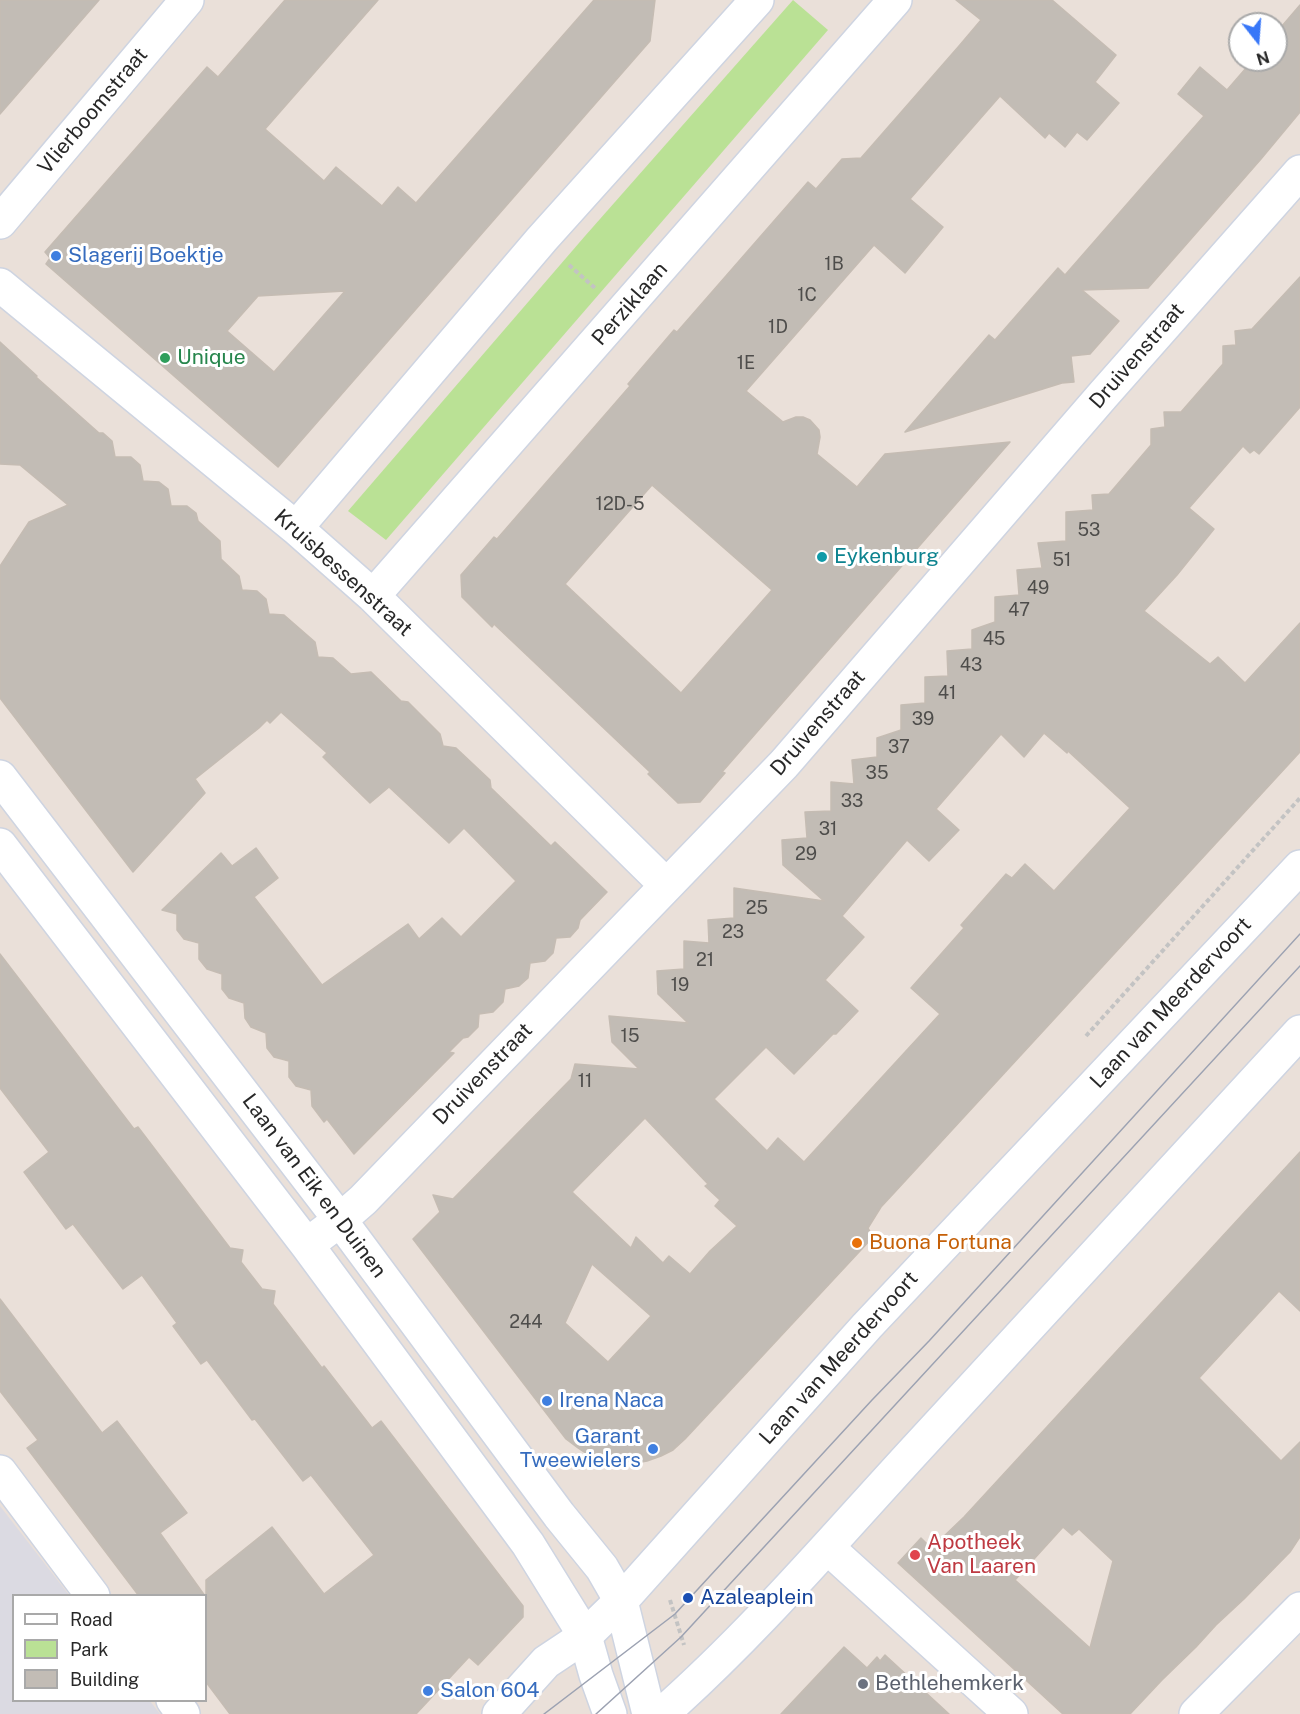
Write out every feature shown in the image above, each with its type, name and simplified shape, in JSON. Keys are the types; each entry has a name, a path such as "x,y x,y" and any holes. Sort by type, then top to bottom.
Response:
{"street":[{"name":"Vlierboomstraat","path":"0,222 187,0"},
{"path":"296,528 542,239 757,0"},
{"name":"Perziklaan","path":"373,596 622,313 884,4"},
{"name":"Druivenstraat","path":"307,1245 363,1200 784,764 1111,386 1300,172"},
{"name":"Kruisbessenstraat","path":"0,285 296,528 373,596 666,885"},
{"name":"Laan van Eik en Duinen","path":"0,777 340,1220 559,1515 602,1568 621,1601 649,1714"},
{"name":"Laan van Eik en Duinen","path":"0,845 307,1245 528,1544 585,1636 610,1714"},
{"name":"Laan van Meerdervoort","path":"499,1714 546,1662 585,1636 621,1601 867,1326 1300,867"},
{"path":"662,1714 697,1683 828,1548 906,1460 1300,1032"},
{"path":"0,1472 92,1594"},
{"path":"828,1548 987,1702 1011,1714"},
{"path":"1196,1714 1300,1609"},
{"path":"174,1702 183,1714"}],"path":[{"path":"542,239 622,313"},
{"path":"658,1559 697,1683"}],"shaded area":[{"path":"0,1506 68,1594 12,1594 12,1702 151,1702 160,1714 0,1714"}],"green space":[{"path":"793,0 828,30 386,540 348,511 585,236"}],"building":[{"path":"0,0 99,0 0,114"},
{"path":"285,0 378,0 265,129 324,181 336,167 382,206 398,187 416,203 594,0 655,0 650,41 278,467 46,264 50,258 45,252 207,67 218,77","holes":["345,291 274,372 227,331 258,296"]},
{"name":"Eykenburg","path":"956,0 1052,0 1116,55 1095,82 1119,103 1087,140 1077,132 1065,147 1049,133 1045,138 1000,96 910,199 943,227 905,273 874,245 746,391 783,422 796,417 810,420 819,430 817,454 857,487 885,454 1010,442 722,772 725,773 700,802 678,803 648,774 650,772 494,624 492,627 462,597 461,575 494,537 497,539 630,386 628,384 674,330 677,332 808,182 816,189 842,159 861,158 981,20","holes":["652,485 772,590 681,693 565,584"]},
{"path":"1300,5 1300,112 1148,288 1082,290 1119,321 1090,354 1071,356 1074,382 1062,383 905,432 989,335 995,340 1058,268 1065,275 1204,116 1178,94 1200,67 1227,90 1243,72 1288,72 1288,19"},
{"path":"1300,277 1300,407 1259,454 1254,450 1250,453 1243,446 1189,508 1214,529 1144,611 1210,664 1218,657 1245,683 1300,623 1300,752 881,1207 868,1228 873,1237 685,1439 673,1450 661,1456 625,1465 611,1464 590,1456 566,1439 413,1239 440,1212 433,1195 453,1199 571,1079 575,1064 639,1069 612,1042 609,1016 688,1023 658,994 657,971 684,969 684,941 709,943 708,920 734,918 734,888 824,901 783,865 782,840 807,838 805,812 831,811 831,782 854,784 852,760 877,757 877,738 901,730 901,705 925,703 925,677 948,676 947,651 972,649 972,630 995,622 995,597 1019,595 1017,570 1042,568 1038,543 1066,541 1066,512 1093,510 1092,495 1109,494 1151,445 1151,429 1165,427 1164,412 1181,412 1223,364 1223,346 1236,345 1235,331 1252,329","holes":["1044,733 1067,753 1068,751 1130,808 1054,891 1025,864 1012,878 1006,874 961,925 964,928 911,988 940,1014 804,1162 778,1138 767,1151 714,1099 766,1047 794,1074 858,1011 825,980 864,937 842,916 907,840 929,861 959,830 936,809 1001,734 1024,757","645,1118 708,1184 705,1186 720,1200 715,1206 737,1226 710,1251 690,1274 669,1256 663,1263 636,1237 631,1248 572,1192","592,1264 651,1316 608,1362 565,1323"]},
{"path":"0,342 99,433 103,433 112,441 115,457 131,457 140,465 143,481 159,482 168,489 171,506 187,506 196,513 198,521 220,541 221,559 239,576 242,590 257,591 266,599 269,614 284,615 315,642 318,657 333,658 351,674 371,672 401,701 408,702 440,734 443,746 456,748 490,780 491,788 551,846 555,842 607,892 580,920 578,928 570,937 556,938 553,953 545,961 530,963 528,978 519,986 505,989 503,1002 493,1012 479,1014 478,1027 449,1052 454,1053 354,1154 327,1119 324,1122 312,1106 311,1090 296,1086 289,1077 289,1061 274,1057 267,1048 266,1033 251,1027 245,1018 244,1003 229,998 222,989 222,974 207,969 199,959 199,943 184,939 177,930 177,914 162,910 221,853 232,866 256,848 278,878 254,897 322,985 408,924 419,939 442,918 461,937 516,881 464,828 449,843 389,787 370,803 323,757 327,753 281,712 270,723 267,720 195,779 205,793 133,872 0,698 0,566 29,522 68,505 20,465 0,464"},
{"path":"0,954 134,1129 138,1127 230,1248 243,1250 241,1262 262,1289 275,1291 273,1304 322,1368 324,1366 372,1428 381,1421 523,1606 523,1617 478,1665 469,1657 416,1714 230,1714 207,1683 206,1580 272,1527 324,1594 374,1555 311,1475 303,1481 255,1419 252,1420 207,1360 201,1364 173,1326 177,1323 142,1275 123,1289 73,1224 66,1229 24,1172 49,1152 0,1088"},
{"path":"1300,1152 1300,1311 1279,1291 1199,1378 1281,1461 1300,1442 1300,1537 1290,1552 1130,1714 1063,1714 898,1563 921,1538 928,1545 937,1535 941,1539 964,1517","holes":["1063,1527 1072,1535 1079,1529 1113,1561 1090,1648 1015,1580"]},
{"path":"0,1299 102,1433 117,1421 187,1513 160,1533 204,1594 137,1594 27,1448 38,1440 0,1391"},
{"name":"Bethlehemkerk","path":"844,1647 867,1668 877,1657 880,1661 885,1655 949,1714 781,1714"}],"tram line":[{"path":"544,1714 675,1614 929,1341 1300,934"},
{"path":"596,1714 681,1637 1300,966"}],"place":[{"name":"Slagerij Boektje","path":"56,256"},
{"name":"Unique","path":"165,358"},
{"name":"Eykenburg","path":"822,557"},
{"name":"Buona Fortuna","path":"857,1243"},
{"name":"Irena Naca","path":"547,1401"},
{"name":"Garant Tweewielers","path":"653,1449"},
{"name":"Apotheek Van Laaren","path":"915,1555"},
{"name":"Azaleaplein","path":"688,1598"},
{"name":"Bethlehemkerk","path":"863,1684"},
{"name":"Salon 604","path":"428,1691"}]}
